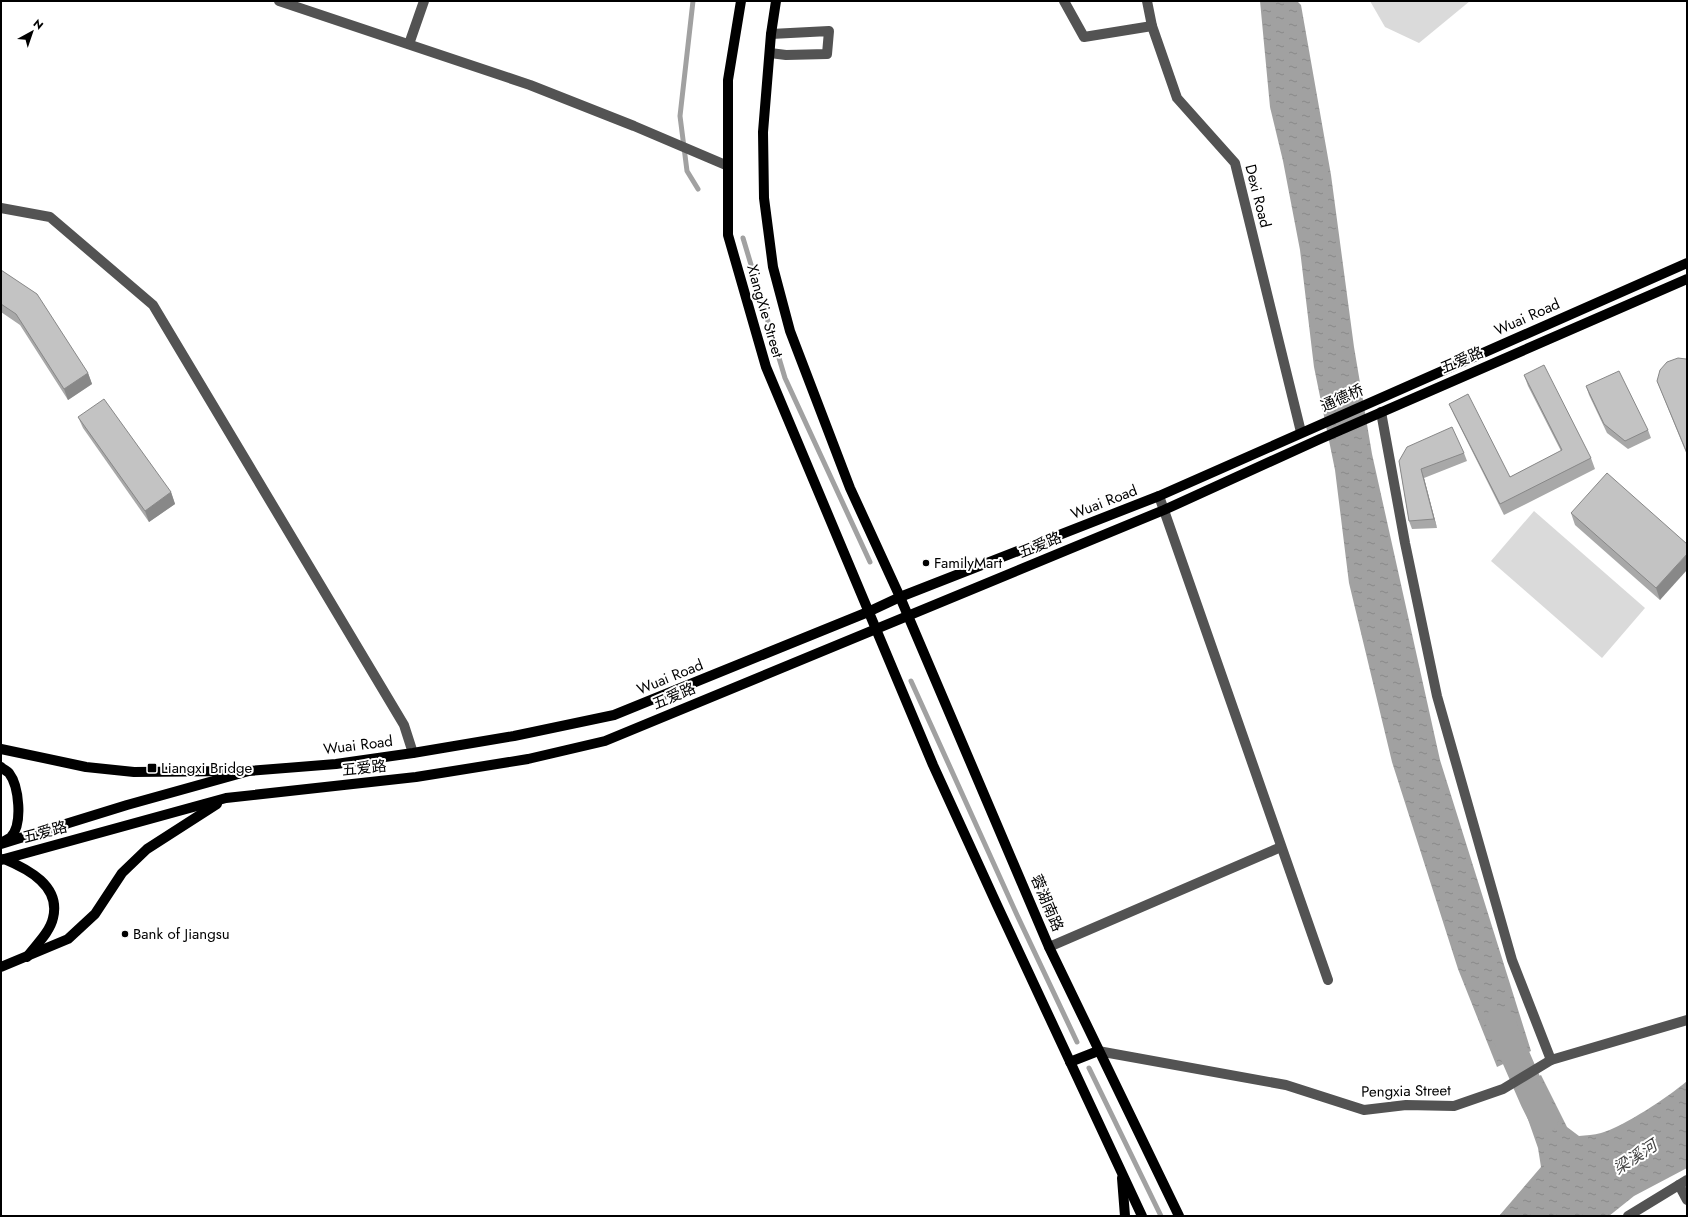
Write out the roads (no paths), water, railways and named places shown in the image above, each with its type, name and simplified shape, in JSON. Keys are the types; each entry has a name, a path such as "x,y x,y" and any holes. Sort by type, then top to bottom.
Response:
{"main road":[{"name":"XiangXie Street","path":"741,1 728,80 728,234 766,368 868,612"},
{"path":"771,34 776,1"},
{"name":"蓉湖南路","path":"771,34 763,132 764,198 773,267 790,330 850,488 900,597 1049,947 1179,1216"},
{"name":"Wuai Road","path":"1379,398 1687,263"},
{"name":"五爱路","path":"1381,412 1687,279"},
{"name":"通德桥","path":"1316,425 1379,398"},
{"name":"通德桥","path":"1320,439 1381,412"},
{"name":"Wuai Road","path":"1,844 127,805 249,771 336,764 413,753 514,736 614,715 868,612 900,597 1159,496 1316,425"},
{"name":"五爱路","path":"3,860 226,798 416,777 528,759 605,740 1164,510 1320,439"},
{"path":"868,612 874,629 997,906 1142,1216"},
{"path":"1,749 86,767 134,772 249,771"},
{"path":"1,767 9,773 16,790 19,804 17,822 12,836 1,844"},
{"path":"1,967 26,958 68,939 95,914 122,873 147,849 226,798"},
{"path":"3,860 25,868 44,882 54,901 53,918 45,934 26,958"},
{"path":"1070,1062 1098,1050"},
{"path":"1121,1172 1125,1216"}],"street":[{"path":"279,1 530,85 707,156 728,166"},
{"path":"409,44 424,1"},
{"path":"1064,1 1084,36 1152,26"},
{"name":"Dexi Road","path":"1147,1 1152,26 1177,98 1235,163 1301,432"},
{"path":"770,53 786,55 827,54 829,31 771,34"},
{"path":"1,208 50,217 153,304 404,726 413,753"},
{"path":"1381,412 1404,543 1437,696 1512,960 1551,1060"},
{"path":"1159,496 1328,980"},
{"path":"1049,947 1281,847"},
{"name":"Pengxia Street","path":"1098,1050 1286,1085 1364,1110 1406,1105 1454,1106 1503,1089 1551,1060 1687,1020"},
{"path":"1628,1216 1683,1183 1687,1200"}],"water":[{"path":"1260,1 1297,1 1301,5 1331,175 1354,347 1372,454 1440,760 1531,1051 1497,1067 1458,969 1392,762 1349,583 1335,470 1314,367 1300,250 1283,161 1270,107"},
{"name":"梁溪河","path":"1541,1075 1567,1127 1579,1136 1601,1133 1634,1118 1658,1103 1687,1081 1687,1168 1634,1196 1609,1216 1499,1216 1541,1167 1538,1148 1517,1088"}],"waterway":[{"path":"693,1 680,116 687,171 698,189"},
{"path":"743,238 785,378 870,562"},
{"path":"911,681 1017,915 1077,1042"},
{"path":"1500,1021 1544,1119"},
{"path":"1089,1068 1161,1216"}],"place":[{"name":"FamilyMart","path":"926,563"},
{"name":"Liangxi Bridge","path":"152,768"},
{"name":"Bank of Jiangsu","path":"125,934"}]}
